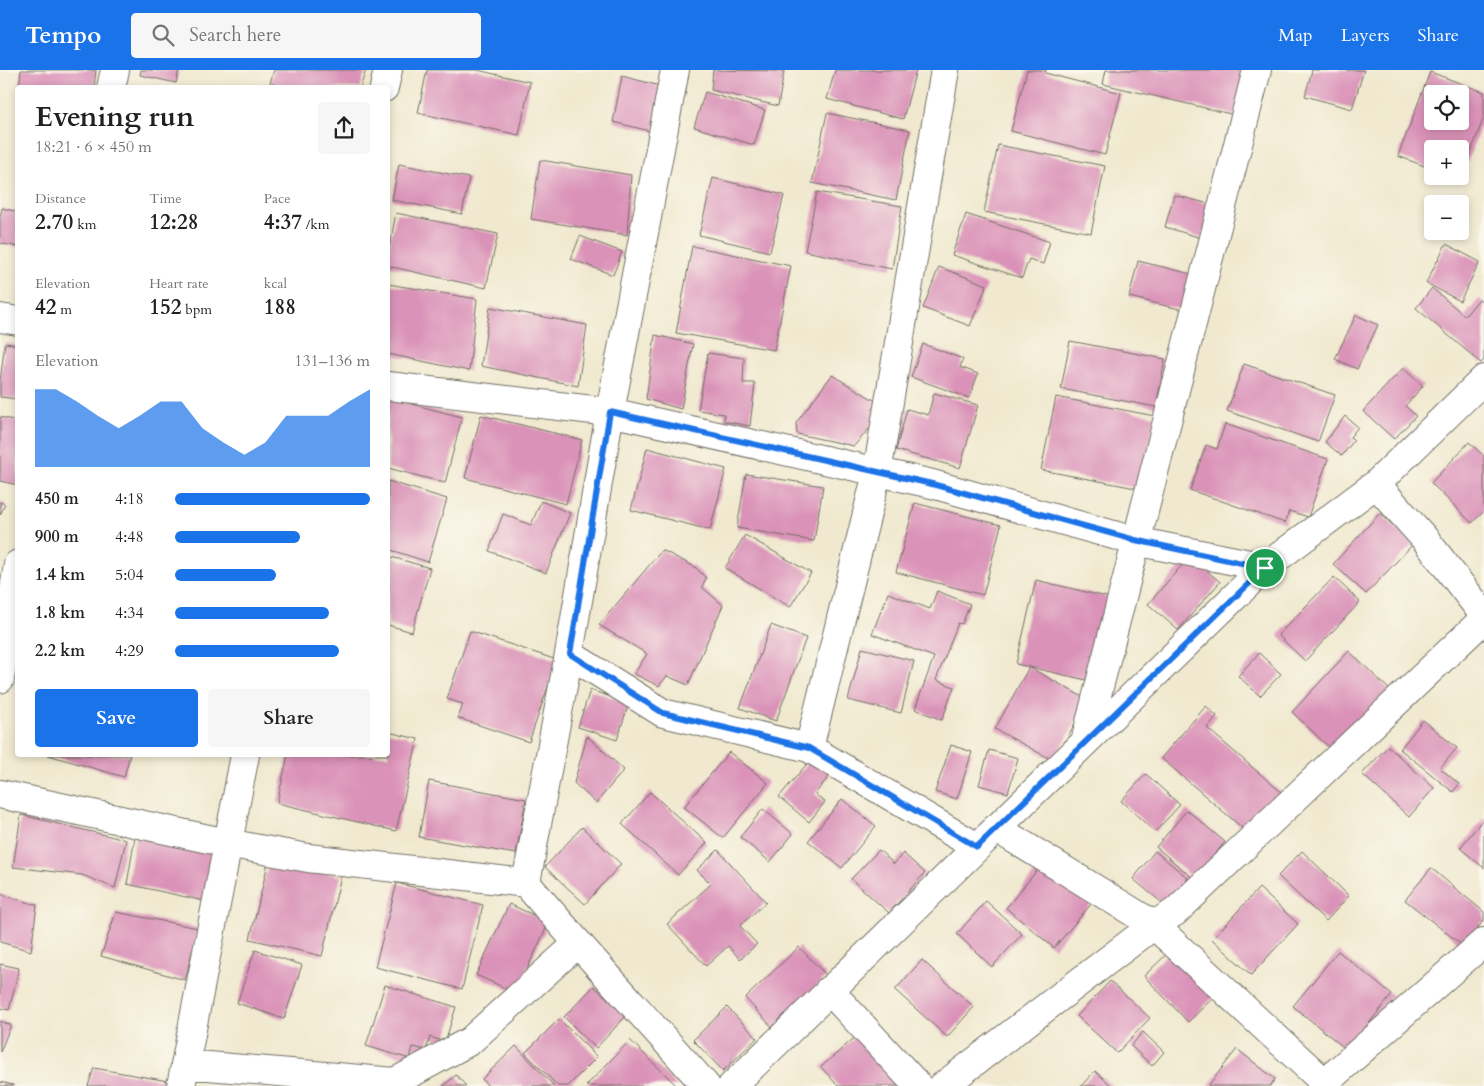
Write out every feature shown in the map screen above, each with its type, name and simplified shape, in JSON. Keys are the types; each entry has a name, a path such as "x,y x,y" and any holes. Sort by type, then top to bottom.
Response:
{"street":[{"path":"112,85 115,70"},
{"path":"385,85 388,70"},
{"path":"526,883 570,654 610,412 675,70"},
{"path":"809,748 877,473 945,70"},
{"path":"1085,742 1135,540 1257,70"},
{"path":"0,318 15,320"},
{"path":"732,1086 1265,568 1376,484 1484,379"},
{"path":"390,386 610,412 932,484 1135,540 1265,568"},
{"path":"1376,484 1425,539 1484,615"},
{"path":"0,678 15,583"},
{"path":"943,1086 1154,925 1175,912 1484,619"},
{"path":"570,654 663,713 809,748 1154,925 1323,1085 1484,942"},
{"path":"245,757 183,1075 395,1082 470,1041 577,944"},
{"path":"0,794 227,843 308,858 526,883 577,944 706,1086"},
{"path":"829,990 918,1086"}],"building":[{"path":"21,70 96,70 94,85 19,85"},
{"path":"141,70 179,70 176,83 140,75"},
{"path":"274,70 366,70 361,85 276,85 270,83"},
{"path":"427,70 477,70 530,82 519,135 418,113"},
{"path":"713,70 784,71 778,106 711,90"},
{"path":"835,70 916,70 903,119 827,99"},
{"path":"1027,70 1046,70 1045,73 1121,93 1105,155 1011,131"},
{"path":"1106,70 1246,70 1235,115 1103,84"},
{"path":"1312,70 1364,70 1352,109 1305,96"},
{"path":"1430,72 1465,85 1425,85"},
{"path":"622,76 664,87 654,132 613,122"},
{"path":"1469,86 1484,92 1484,117 1469,157 1469,140 1424,140 1424,166 1398,156 1424,88 1424,130 1469,130"},
{"path":"705,92 765,110 754,145 694,127"},
{"path":"827,113 910,130 896,200 812,183"},
{"path":"998,145 1105,166 1091,233 984,212"},
{"path":"540,160 631,175 627,235 531,219"},
{"path":"399,164 469,178 462,214 392,200"},
{"path":"713,178 784,195 770,252 699,235"},
{"path":"817,192 902,206 892,269 805,251"},
{"path":"1174,195 1218,206 1208,240 1165,227"},
{"path":"2,208 15,211 15,246 0,243"},
{"path":"396,213 498,234 486,288 390,266 390,245"},
{"path":"966,214 1050,242 1043,264 1029,259 1022,278 952,255"},
{"path":"580,236 622,252 613,275 571,259"},
{"path":"1446,244 1480,262 1460,301 1426,283"},
{"path":"692,246 791,266 774,350 676,333"},
{"path":"1138,261 1200,276 1192,312 1129,297"},
{"path":"939,267 987,285 970,326 923,308"},
{"path":"390,284 477,299 469,371 390,354"},
{"path":"1432,288 1465,316 1479,299 1484,303 1484,360 1481,363 1416,308"},
{"path":"490,307 587,325 578,386 481,366"},
{"path":"1356,315 1378,325 1357,369 1335,359"},
{"path":"655,335 693,344 681,409 646,399"},
{"path":"1070,341 1165,359 1156,407 1061,389"},
{"path":"5,343 15,345 15,399 0,397"},
{"path":"923,344 963,359 960,367 978,374 969,398 911,377"},
{"path":"708,353 744,358 743,383 755,383 750,426 724,421 724,414 698,410"},
{"path":"1244,364 1335,395 1318,442 1227,411"},
{"path":"1403,368 1423,386 1405,406 1416,416 1394,439 1363,411"},
{"path":"832,375 879,403 870,428 854,446 797,434 796,423"},
{"path":"934,393 978,405 960,468 896,450 907,409 928,415"},
{"path":"1056,397 1155,416 1141,489 1041,470"},
{"path":"390,399 462,417 445,483 390,469"},
{"path":"481,415 582,440 566,504 465,478"},
{"path":"1345,416 1358,427 1350,437 1354,440 1342,456 1325,442"},
{"path":"0,417 15,420 15,484 0,481"},
{"path":"1225,424 1328,459 1308,517 1289,511 1285,523 1190,490 1206,445 1217,449"},
{"path":"1469,442 1484,456 1484,511 1472,523 1431,483"},
{"path":"647,448 726,469 710,530 631,510"},
{"path":"746,474 823,486 814,541 737,528"},
{"path":"390,482 447,499 428,562 390,550"},
{"path":"541,501 570,513 546,573 489,551 503,514 531,525"},
{"path":"0,502 5,504 0,515"},
{"path":"915,503 1001,525 983,595 896,572"},
{"path":"1380,513 1413,544 1366,594 1333,564"},
{"path":"745,535 811,573 790,607 725,568"},
{"path":"662,550 695,567 706,578 702,587 723,605 688,685 667,676 659,686 634,674 647,654 599,625"},
{"path":"1190,556 1220,582 1178,630 1148,604"},
{"path":"390,557 430,568 412,632 390,626"},
{"path":"1334,577 1360,602 1305,661 1278,635"},
{"path":"1036,580 1115,599 1095,682 1016,664"},
{"path":"937,591 970,604 962,624 958,623 936,680 954,687 942,720 915,709 934,657 872,634 888,593 930,609"},
{"path":"771,625 806,638 776,721 740,708"},
{"path":"470,631 557,660 529,742 458,718 463,704 447,699"},
{"path":"862,648 914,661 901,713 848,700"},
{"path":"1349,651 1393,693 1336,754 1292,712"},
{"path":"1259,653 1281,674 1260,696 1238,676"},
{"path":"1029,667 1088,700 1054,761 995,729"},
{"path":"590,690 629,703 617,740 578,727"},
{"path":"1206,706 1217,716 1207,728 1281,792 1247,832 1161,758"},
{"path":"1423,720 1457,748 1440,768 1459,784 1453,792 1400,749"},
{"path":"390,732 418,739 396,831 277,803 288,757 390,757"},
{"path":"587,736 624,770 596,803 574,783"},
{"path":"951,745 972,752 957,799 935,792"},
{"path":"1388,746 1434,788 1409,817 1362,774"},
{"path":"989,750 1018,758 1008,793 979,785"},
{"path":"729,752 768,783 723,838 684,807"},
{"path":"55,757 129,757 124,777"},
{"path":"811,759 830,775 815,794 825,802 809,822 779,797"},
{"path":"1146,774 1180,805 1155,832 1121,801"},
{"path":"429,781 526,799 516,854 419,837"},
{"path":"650,792 707,843 678,875 622,824"},
{"path":"842,799 876,826 842,868 808,841"},
{"path":"763,809 793,834 770,862 740,837"},
{"path":"1187,810 1225,842 1194,879 1156,847"},
{"path":"21,815 126,840 115,888 82,875 13,867"},
{"path":"1484,818 1484,868 1460,848"},
{"path":"582,827 621,864 585,904 545,867"},
{"path":"135,837 217,850 204,901 127,884"},
{"path":"718,850 766,902 740,926 757,944 740,959 728,946 706,966 667,924 711,884 697,870"},
{"path":"879,850 894,864 903,853 925,873 889,913 851,879"},
{"path":"1155,851 1188,878 1166,906 1133,879"},
{"path":"1302,851 1349,896 1326,921 1278,876"},
{"path":"269,859 341,876 322,956 250,939"},
{"path":"1044,862 1092,903 1054,948 1006,908"},
{"path":"1431,868 1484,912 1484,920 1463,946 1405,900"},
{"path":"397,883 483,905 462,989 375,967"},
{"path":"1259,888 1298,924 1251,975 1212,939"},
{"path":"0,894 37,905 31,951 0,942"},
{"path":"986,901 1022,934 992,967 957,934"},
{"path":"509,904 549,922 516,993 476,975"},
{"path":"116,912 198,928 185,980 101,956"},
{"path":"799,947 827,976 773,1028 745,998"},
{"path":"1172,949 1216,995 1188,1022 1144,976"},
{"path":"255,950 302,965 284,1019 237,1003"},
{"path":"1338,951 1392,995 1347,1050 1293,1006"},
{"path":"922,960 974,1007 947,1037 895,990"},
{"path":"0,964 19,968 9,1010 0,1008"},
{"path":"1110,981 1150,1018 1117,1053 1077,1016"},
{"path":"385,985 456,1007 445,1042 430,1037 426,1050 413,1047 410,1059 366,1046"},
{"path":"594,986 626,1016 596,1048 564,1017"},
{"path":"727,1007 757,1038 723,1071 693,1040"},
{"path":"559,1019 597,1057 568,1086 558,1086 525,1053"},
{"path":"0,1021 11,1025 0,1052"},
{"path":"1143,1032 1164,1052 1152,1066 1131,1046"},
{"path":"859,1034 902,1083 899,1086 838,1086 821,1067"},
{"path":"630,1040 677,1086 586,1086"},
{"path":"516,1046 554,1086 488,1086 482,1079"},
{"path":"1237,1049 1275,1079 1270,1086 1208,1086"},
{"path":"94,1068 174,1082 173,1086 88,1086"},
{"path":"1095,1071 1112,1086 1081,1086"},
{"path":"456,1075 466,1086 443,1086"},
{"path":"0,1082 13,1085 13,1086 0,1086"}],"route":[{"path":"610,412 932,484 1135,540 1265,568 977,847 809,748 663,713 570,654 610,412"}]}
